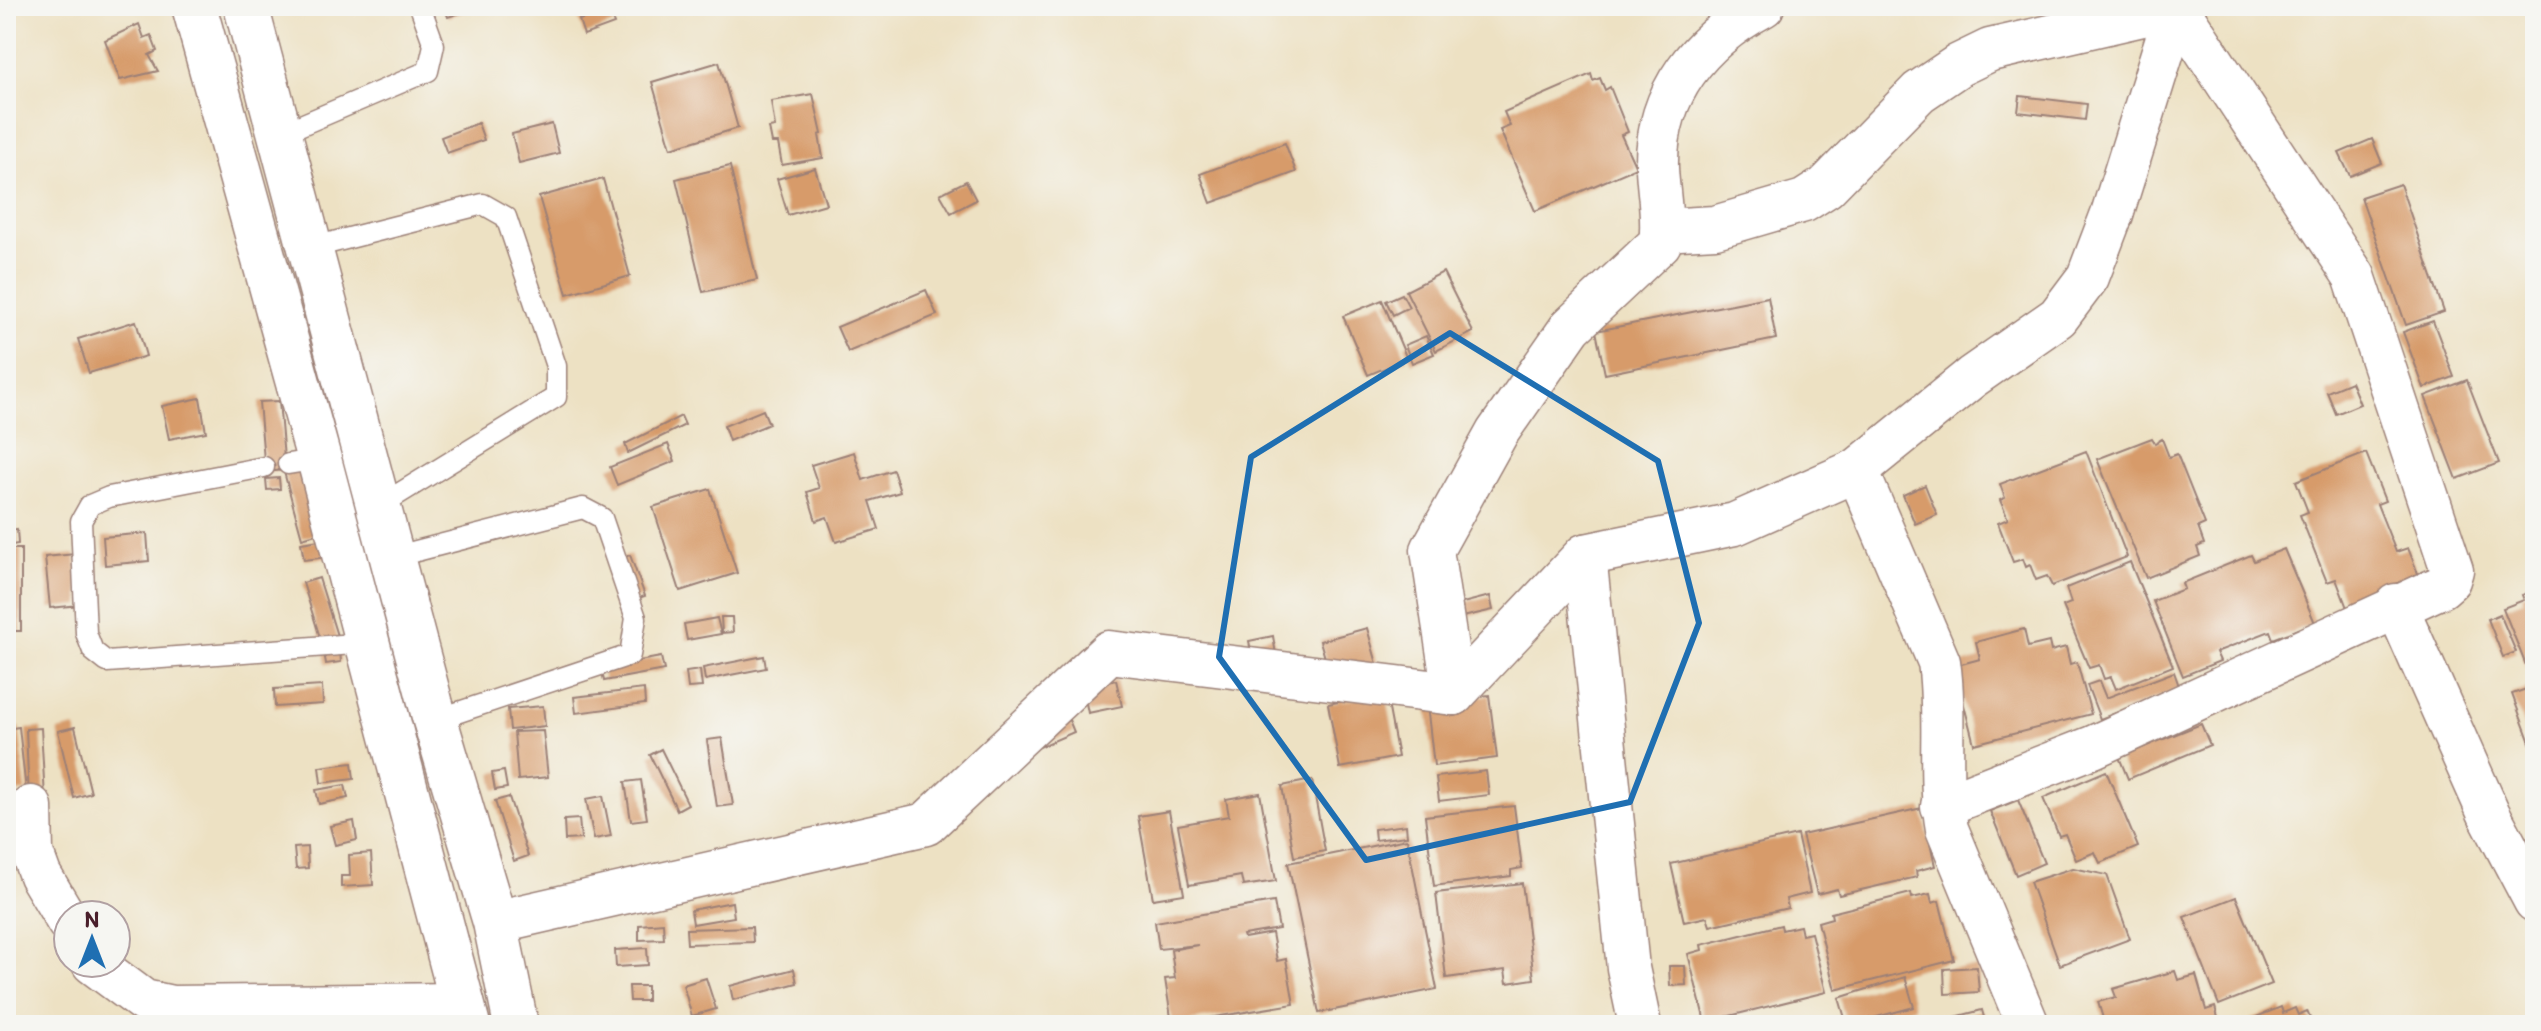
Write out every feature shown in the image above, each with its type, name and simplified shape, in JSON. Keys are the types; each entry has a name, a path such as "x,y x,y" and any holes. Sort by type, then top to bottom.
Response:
{"main road":[{"path":"194,6 304,461 368,643 466,1014"},
{"path":"246,6 435,720 495,922 516,1025"}],"street":[{"path":"1454,694 1432,550 1497,433 1571,327 1653,252 1662,230 1657,165 1660,142 1679,79 1688,64 1712,41 1763,6"},
{"path":"1662,230 1715,227 1804,201 1826,187 1919,92 1959,65 1990,50 2078,16 2177,7"},
{"path":"1454,694 1585,555 1735,524 1857,470 1972,377 2058,317 2088,277 2112,214 2177,7"},
{"path":"1942,806 2093,747 2396,605 2441,587 2449,580 2452,570 2354,276 2177,7"},
{"path":"1857,470 1939,662 1943,691 1942,806 1947,829 2028,1025"},
{"path":"1585,555 1628,968 1640,1025"},
{"path":"2396,605 2489,814 2535,901"},
{"path":"495,922 926,824 1109,652 1454,694"},
{"path":"31,807 32,853 54,899"},
{"path":"114,979 144,1001 172,1007 466,1014"}],"lane":[{"path":"280,134 428,71 434,45 420,6"},
{"path":"310,248 483,204 506,217 556,366 556,397 379,506"},
{"path":"264,467 109,497 90,505 81,521 86,633 93,651 107,662 368,643"},
{"path":"393,557 583,508 602,518 636,618 630,655 435,720"}],"highlighted area":[{"path":"1450,333 1658,461 1699,623 1630,802 1366,860 1219,657 1251,457"}],"building":[{"path":"444,6 478,6 478,7 448,17"},
{"path":"576,6 608,6 579,17"},
{"path":"609,10 614,24 584,35 579,20"},
{"path":"139,24 144,38 151,35 157,51 149,55 158,71 120,80 105,40"},
{"path":"719,62 738,128 671,148 652,82"},
{"path":"1591,74 1593,81 1600,78 1605,90 1610,87 1628,132 1621,135 1636,168 1535,211 1500,130 1510,126 1504,112"},
{"path":"813,94 822,134 819,135 823,158 782,165 778,143 772,143 769,128 775,127 771,101"},
{"path":"2020,96 2087,104 2085,120 2018,112"},
{"path":"478,123 484,140 447,153 441,137"},
{"path":"552,124 559,153 519,163 512,134"},
{"path":"2372,139 2382,163 2350,176 2339,153"},
{"path":"1285,143 1296,172 1211,203 1200,174"},
{"path":"730,166 757,280 703,292 676,179"},
{"path":"815,168 826,204 788,215 777,179"},
{"path":"603,179 630,276 567,294 539,197"},
{"path":"966,181 976,200 951,213 940,194"},
{"path":"2400,184 2444,312 2406,325 2361,197"},
{"path":"1443,272 1473,332 1436,351 1406,291"},
{"path":"926,290 937,315 848,352 837,327"},
{"path":"1402,294 1409,307 1393,315 1386,301"},
{"path":"1768,297 1776,339 1605,374 1596,331"},
{"path":"1382,300 1407,359 1368,375 1343,316"},
{"path":"136,321 146,356 89,373 78,339"},
{"path":"2433,321 2454,377 2424,388 2403,332"},
{"path":"1426,336 1434,354 1412,363 1405,345"},
{"path":"2467,380 2499,463 2457,479 2425,396"},
{"path":"2351,382 2360,404 2336,414 2327,392"},
{"path":"200,398 206,432 169,439 162,406"},
{"path":"279,401 285,470 265,472 259,402"},
{"path":"763,410 769,424 729,441 724,426"},
{"path":"681,416 685,425 628,453 625,444"},
{"path":"2152,438 2155,443 2162,439 2169,457 2177,454 2205,524 2198,527 2204,544 2197,547 2200,556 2146,578 2097,459"},
{"path":"668,444 675,461 617,485 610,467"},
{"path":"2086,451 2127,557 2052,586 2047,576 2036,580 2030,565 2026,567 2023,559 2013,562 1998,523 2008,519 2000,500 2005,498 2000,484"},
{"path":"854,452 863,480 893,470 900,492 870,501 879,529 836,542 827,517 816,521 807,492 819,488 811,465"},
{"path":"2366,453 2385,501 2377,504 2396,552 2408,548 2422,584 2349,613 2336,579 2327,582 2300,515 2308,512 2296,481"},
{"path":"299,468 316,534 302,538 284,472"},
{"path":"279,478 280,489 267,490 266,479"},
{"path":"1925,485 1937,515 1915,524 1903,495"},
{"path":"710,489 737,573 680,591 653,507"},
{"path":"17,529 18,544 6,546 6,531"},
{"path":"147,533 149,561 105,565 103,537"},
{"path":"326,539 329,557 304,560 301,543"},
{"path":"6,549 21,549 21,631 6,631"},
{"path":"2284,549 2315,623 2273,639 2270,631 2216,652 2220,661 2183,676 2153,601 2184,589 2182,583 2251,555 2254,561"},
{"path":"75,554 80,605 50,608 45,557"},
{"path":"630,555 645,596 630,601 615,560"},
{"path":"2130,562 2173,666 2116,689 2111,677 2104,679 2099,665 2089,668 2063,606 2071,603 2066,588"},
{"path":"319,578 338,639 322,644 303,583"},
{"path":"2535,590 2535,671 2529,673 2503,608 2524,600 2522,595"},
{"path":"1490,596 1493,610 1454,619 1451,606"},
{"path":"2500,614 2516,652 2503,657 2488,619"},
{"path":"721,617 732,617 733,632 722,633"},
{"path":"717,618 721,634 687,640 684,624"},
{"path":"1367,628 1384,689 1338,702 1320,641"},
{"path":"2024,629 2028,647 2049,642 2051,651 2066,647 2070,664 2077,662 2091,714 1974,744 1954,666 1980,659 1976,642"},
{"path":"1273,636 1278,667 1254,672 1249,641"},
{"path":"340,650 341,662 326,664 324,652"},
{"path":"764,656 766,668 705,680 703,668"},
{"path":"661,657 664,670 604,681 601,668"},
{"path":"700,670 702,687 688,688 686,672"},
{"path":"2174,672 2180,689 2100,719 2087,685 2099,681 2106,698"},
{"path":"1116,680 1122,706 1088,713 1083,688"},
{"path":"322,686 323,704 275,707 274,689"},
{"path":"2535,686 2535,756 2512,694"},
{"path":"1425,687 1445,700 1489,695 1497,758 1434,766"},
{"path":"644,689 645,704 576,713 574,697"},
{"path":"1386,693 1398,757 1340,768 1328,704"},
{"path":"543,706 545,726 510,730 508,709"},
{"path":"1069,720 1074,732 1026,753 1021,740"},
{"path":"2201,724 2210,745 2128,779 2119,757"},
{"path":"19,727 26,791 7,793 6,729"},
{"path":"75,727 91,793 74,798 58,731"},
{"path":"41,728 45,798 29,799 26,729"},
{"path":"543,731 548,777 518,780 514,732"},
{"path":"722,738 733,805 717,807 707,740"},
{"path":"661,749 688,804 677,810 650,755"},
{"path":"352,763 354,779 321,783 319,767"},
{"path":"504,771 507,788 495,790 492,773"},
{"path":"1486,771 1489,795 1439,801 1436,777"},
{"path":"2106,771 2138,847 2100,863 2095,852 2076,860 2065,834 2059,836 2043,798"},
{"path":"641,780 647,819 631,821 625,782"},
{"path":"1312,780 1325,851 1294,857 1282,786"},
{"path":"345,785 348,798 319,804 316,790"},
{"path":"1260,793 1276,881 1243,886 1241,876 1189,885 1178,825 1229,816 1226,799"},
{"path":"603,796 611,836 594,839 586,799"},
{"path":"509,797 528,856 514,861 495,801"},
{"path":"2018,800 2044,863 2016,875 1990,811"},
{"path":"1514,806 1522,868 1511,870 1511,876 1434,886 1425,816"},
{"path":"1922,808 1935,866 1916,871 1917,877 1839,895 1837,889 1817,894 1802,835"},
{"path":"1169,811 1184,894 1153,899 1138,816"},
{"path":"579,819 581,839 565,840 564,820"},
{"path":"354,821 357,840 335,845 330,826"},
{"path":"1406,825 1407,836 1375,840 1374,829"},
{"path":"1797,835 1810,893 1786,899 1788,908 1710,926 1707,917 1684,922 1671,864"},
{"path":"1407,839 1437,989 1319,1013 1288,863"},
{"path":"307,847 308,868 296,869 294,848"},
{"path":"371,853 373,885 341,887 341,876 350,876 349,855"},
{"path":"2073,868 2107,875 2130,939 2060,965 2030,882"},
{"path":"1522,883 1534,979 1507,983 1505,970 1446,978 1436,893"},
{"path":"1911,893 1912,898 1930,894 1932,903 1939,901 1954,960 1835,990 1818,922 1832,918 1831,913"},
{"path":"2236,897 2272,984 2219,1005 2184,917"},
{"path":"732,902 734,917 693,924 691,910"},
{"path":"1274,902 1279,929 1243,935 1244,938 1272,933 1277,961 1286,959 1294,1004 1172,1024 1165,979 1175,978 1171,950 1198,945 1159,949 1155,922"},
{"path":"663,923 664,939 639,940 639,925"},
{"path":"1781,925 1782,930 1800,926 1802,935 1811,933 1826,992 1705,1022 1688,954 1702,950 1701,945"},
{"path":"752,927 753,942 687,944 686,929"},
{"path":"647,948 648,965 616,967 615,950"},
{"path":"1669,966 1685,966 1686,985 1670,986"},
{"path":"1977,967 1979,992 1945,994 1944,969"},
{"path":"794,969 797,983 733,1000 730,986"},
{"path":"2175,971 2178,980 2196,975 2206,1010 2215,1007 2220,1025 2105,1025 2098,1002 2116,997 2113,989"},
{"path":"1905,977 1914,1007 1847,1025 1839,998"},
{"path":"706,978 716,1009 692,1016 683,985"},
{"path":"629,986 647,986 647,1001 630,1001"},
{"path":"2281,1007 2283,1013 2295,1008 2298,1015 2307,1011 2313,1025 2253,1025 2251,1019"},
{"path":"1982,1010 1986,1025 1957,1025 1955,1017"}]}
